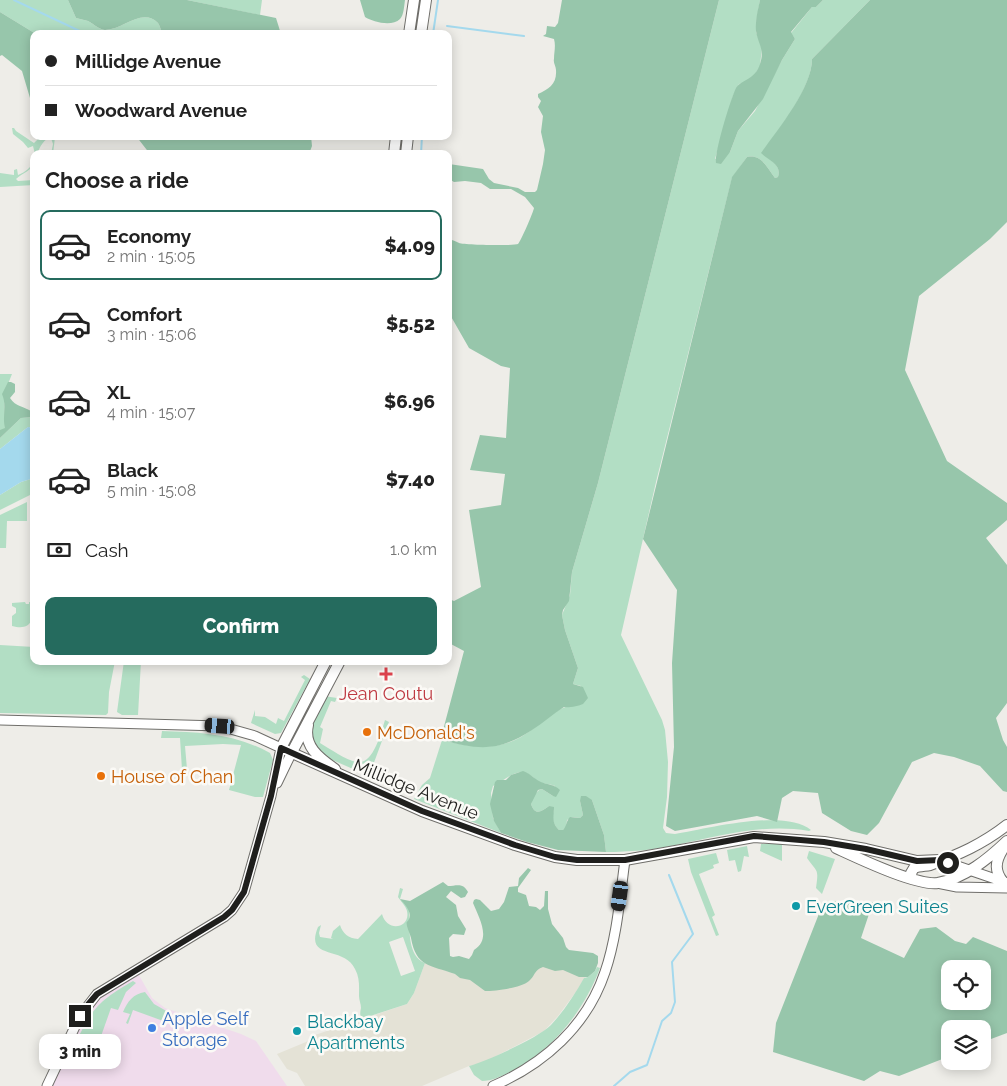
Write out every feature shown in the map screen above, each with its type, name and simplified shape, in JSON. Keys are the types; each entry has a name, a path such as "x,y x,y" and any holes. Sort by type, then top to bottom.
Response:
{"main road":[{"path":"410,30 414,0"},
{"path":"422,30 426,0"},
{"path":"281,748 324,665"},
{"path":"291,754 338,665"},
{"path":"310,718 307,736 313,751 325,762 359,784"},
{"name":"Millidge Avenue","path":"281,748 422,811 547,856 577,860 625,860 750,836 824,842 866,849 917,861 940,860"},
{"path":"912,879 911,873 914,868 929,865 977,846 1007,825"},
{"path":"937,883 955,878 969,870 993,854 1007,841"},
{"path":"1006,885 998,875 997,861 1007,841"},
{"name":"Millidge Avenue","path":"824,842 912,879 937,883"}],"street":[{"name":"Millidge Avenue","path":"0,720 220,726 250,734 281,748"},
{"path":"48,1086 80,1016 97,994 224,917 239,902 244,892 271,796 281,748"},
{"path":"271,796 291,754"},
{"path":"493,1086 515,1076 542,1059 564,1038 586,1011 600,984 609,959 625,860"},
{"name":"Millidge Avenue","path":"940,860 1006,885"},
{"name":"Millidge Avenue","path":"937,883 957,887 1006,885"}],"shaded area":[{"path":"484,953 588,972 558,1016 544,1031 485,1062 469,1066 422,1086 305,1086 297,1073 287,1069 277,1054 306,1042 315,1035 407,1004 414,993 425,963 455,974"},
{"path":"136,970 152,998 165,1008 256,1041 287,1086 47,1086 85,1008"}],"green space":[{"path":"0,0 68,0 76,18 88,21 98,28 105,30 30,30 0,12"},
{"path":"68,0 187,0 276,18 280,30 161,30 158,23 146,17 105,30 98,28 88,21 76,18"},
{"path":"187,0 262,0 260,15"},
{"path":"360,0 405,0 404,10 397,21 392,23 377,22 365,17"},
{"path":"562,0 719,0 598,483 572,572 569,601 562,615 578,668 573,684 583,687 588,698 581,705 564,707 532,730 509,742 488,747 467,746 442,740 464,651 452,645 452,600 454,601 481,587 469,510 501,505 505,474 470,470 480,435 506,438 510,368 501,366 469,348 452,318 452,240 470,244 518,244 534,208 525,197 511,189 490,189 481,183 454,182 452,181 452,164 483,169 494,183 518,188 525,192 535,192 537,190 545,150 541,132 543,116 538,107 541,101 538,94 552,85 556,75 554,39 543,36 546,34 547,26 555,27 558,23"},
{"path":"719,0 760,0 756,32 762,47 760,66 756,73 746,82 739,84 733,96 715,159 730,152 738,131 755,111 795,39 791,33 812,7 816,7 823,0 870,0 812,59 811,70 801,95 762,153 777,166 778,177 775,178 767,166 757,158 747,157 732,178 656,482 621,635 665,730 668,762 667,797 663,828 666,833 675,834 765,820 799,824 811,830 758,830 658,848 606,852 604,835 592,800 580,801 583,815 580,818 572,817 567,820 566,828 559,830 553,821 554,810 549,806 539,812 534,810 531,804 533,796 539,790 542,789 553,796 555,786 539,782 525,773 518,772 493,786 491,793 493,818 501,833 414,799 422,785 430,778 442,740 467,745 501,745 523,736 564,707 574,705 581,686 573,684 578,668 562,615 570,595 572,572 598,483"},
{"path":"760,0 823,0 816,7 812,7 791,32 795,39 782,60 763,99 738,131 730,152 721,164 716,163 720,138 736,88 755,73 760,64 761,50 756,27"},
{"path":"870,0 1007,0 1007,222 990,239 919,296 905,370 947,461 1007,503 1007,520 986,538 1007,565 1007,703 996,718 1007,747 1007,792 1003,791 980,766 954,757 934,753 912,762 879,823 867,835 851,831 822,813 818,793 793,791 782,798 777,822 757,816 675,831 666,826 674,747 672,663 677,590 643,539 732,177 747,157 752,157 757,158 767,166 775,178 778,177 778,169 774,163 761,153 793,108 806,83 811,70 812,59"},
{"path":"0,12 30,30 30,98 22,71 2,55 0,56"},
{"path":"146,17 158,23 161,30 105,30"},
{"path":"12,128 14,128 34,143 37,140 46,140 39,150 34,150 33,146 28,148 13,134"},
{"path":"52,140 55,140 53,150 52,150"},
{"path":"139,140 311,140 312,146 310,150 147,150"},
{"path":"30,167 29,170 16,179 18,181 30,180 30,185 0,187 0,173 14,175 14,170 17,169 18,175"},
{"path":"0,374 12,374 4,394 5,429 0,431"},
{"path":"8,382 15,384 15,392 10,398 17,405 30,411 30,417 21,418 0,438 0,430 5,428 2,394"},
{"path":"30,417 30,427 0,449 0,438 21,418"},
{"path":"30,479 30,495 0,510 0,495 21,482"},
{"path":"27,502 27,521 7,521 6,548 0,548 0,515"},
{"path":"25,602 29,604 30,602 30,623 23,627 12,626 12,616 16,613 16,608 12,606 12,603"},
{"path":"0,645 30,647 30,665 114,665 109,692 108,713 106,715 0,713"},
{"path":"123,665 141,665 138,715 122,715 117,712"},
{"path":"304,675 310,679 281,733 275,734 251,723 255,710 255,716 265,717 276,724 278,718 284,721 305,680 301,677"},
{"path":"324,696 337,698 335,702 331,701 320,727 323,729 320,743 352,761 362,762 372,754 385,720 389,722 369,776 321,755 310,738 312,719"},
{"path":"162,731 218,735 244,742 270,753 273,760 263,797 255,797 229,790 241,745 185,746 187,769 182,770 180,738 161,738"},
{"path":"523,771 539,781 560,790 556,797 542,789 538,790 531,804 534,810 538,812 549,806 554,807 554,822 559,830 563,830 570,817 580,818 583,815 580,801 581,796 586,796 592,800 604,835 606,852 558,850 501,833 494,821 490,804 495,782 497,780 506,780 511,775"},
{"path":"761,844 782,844 782,861 760,851"},
{"path":"747,846 749,857 744,856 741,871 738,872 735,860 729,861 727,850"},
{"path":"809,851 835,859 822,894 816,888 817,873 807,858"},
{"path":"716,853 719,863 713,865 714,868 699,874 715,915 712,917 719,935 716,936 691,872 688,859"},
{"path":"528,868 531,870 518,888 518,892 526,895 529,906 540,910 544,906 545,891 548,891 548,909 552,924 563,938 566,947 569,950 593,953 598,956 595,971 588,977 579,977 563,970 555,971 543,967 531,979 520,986 485,991 470,980 460,978 455,974 426,964 416,955 407,926 410,916 409,911 400,899 410,901 443,882 448,886 459,885 464,887 468,892 465,897 461,898 451,891 446,897 456,905 458,916 466,929 464,935 453,934 449,938 450,956 469,959 482,940 483,934 483,928 473,903 474,900 480,900 491,911 499,909 504,902 509,887 518,886 519,878"},
{"path":"400,888 403,889 400,899 409,909 412,948 419,959 425,963 414,993 407,1004 361,1019 357,972 350,962 343,957 327,952 316,945 315,938 318,927 321,925 320,937 333,939 331,938 333,931 340,925 346,935 358,939 382,914 389,924 398,926 405,921 407,911 398,897","holes":["403,937 415,971 401,976 389,942"]},
{"path":"824,901 873,902 861,938 904,958 920,929 936,927 955,941 966,944 973,937 1007,951 1007,1033 991,1039 991,1020 941,1020 941,1060 899,1076 880,1071 864,1081 773,1052 776,1023"},
{"path":"597,967 600,968 593,985 575,1015 552,1042 524,1064 508,1073 482,1081 474,1075 469,1066 512,1048 551,1025 569,1002 584,978 588,977"},
{"path":"133,981 136,983 126,992 118,1010 111,1008 100,1039 92,1036 86,1046 76,1042 87,1021 98,1006 112,994"},
{"path":"145,992 154,1004 170,1013 166,1022 133,1010 128,1024 126,1023 130,1014 123,1012 127,1005 134,996"}],"water":[{"path":"30,427 30,479 21,482 0,495 0,449"}],"waterway":[{"path":"14,0 78,30"},
{"path":"434,30 438,0"},
{"path":"447,26 524,36"},
{"path":"421,150 422,140"},
{"path":"614,1086 630,1072 647,1065 662,1021 671,1013 675,1002 672,962 693,934 669,875"}],"place":[{"name":"Jean Coutu","path":"386,674"},
{"name":"McDonald's","path":"367,732"},
{"name":"House of Chan","path":"101,776"},
{"name":"EverGreen Suites","path":"796,906"},
{"name":"Apple Self Storage","path":"152,1028"},
{"name":"Blackbay Apartments","path":"297,1031"}],"route":[{"path":"80,1016 97,994 224,917 239,902 244,892 270,800 281,748 369,789 422,811 547,856 577,860 625,860 754,836 824,842 866,849 917,861 929,862 940,860 948,863"}]}
